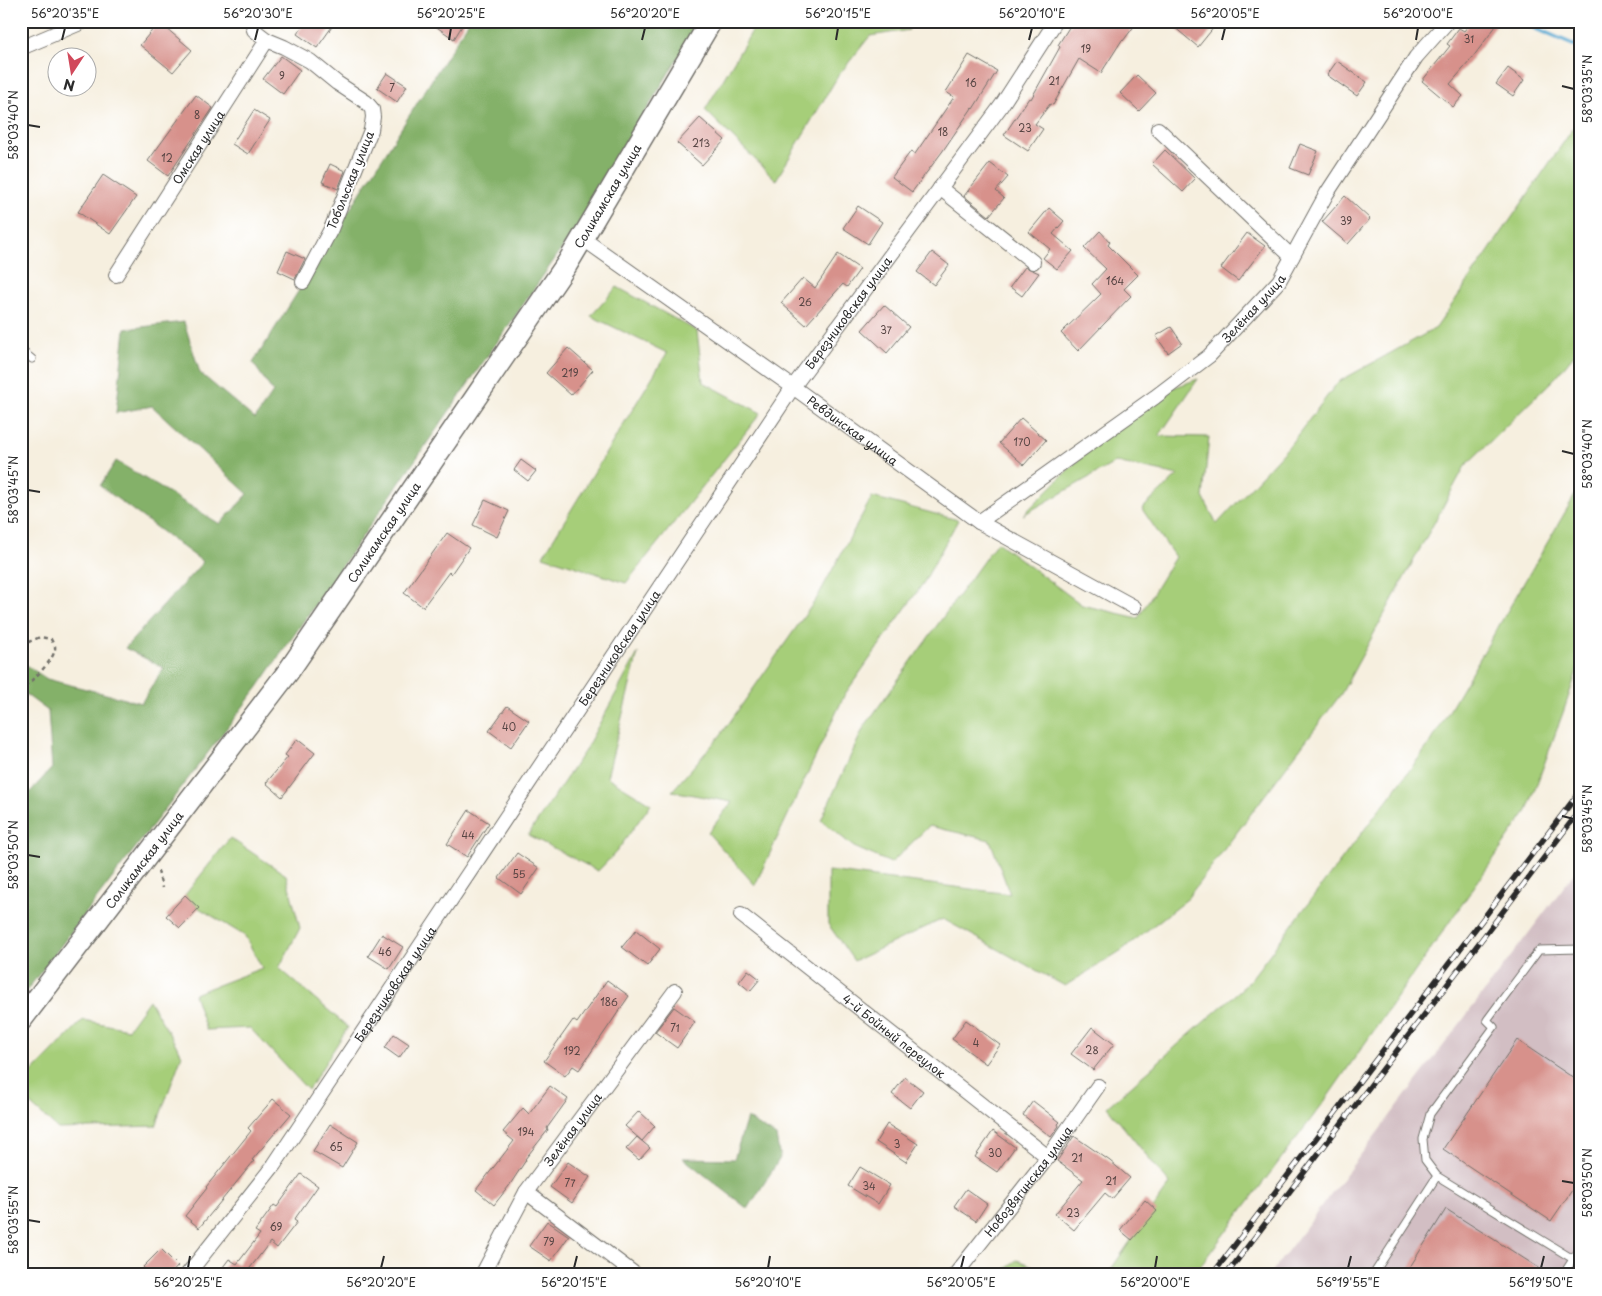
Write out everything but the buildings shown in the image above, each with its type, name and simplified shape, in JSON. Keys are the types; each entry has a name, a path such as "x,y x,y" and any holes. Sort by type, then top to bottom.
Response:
{"main road":[{"name":"Соликамская улица","path":"21,1020 288,672 567,264 711,21"}],"street":[{"path":"21,48 84,21"},
{"path":"255,21 254,30 267,40"},
{"name":"Березниковская улица","path":"187,1275 274,1165 794,387 1001,106 1056,21"},
{"name":"Зелёная улица","path":"979,522 1155,397 1209,356 1278,281 1327,193 1416,57 1448,21"},
{"name":"Омская улица","path":"116,275 267,40"},
{"name":"Тобольская улица","path":"267,40 310,61 337,83 366,102 372,109 371,130 331,229 303,282"},
{"path":"1158,129 1292,257"},
{"path":"940,188 1034,262"},
{"name":"Ревдинская улица","path":"582,238 794,387 979,522 1134,607"},
{"name":"4-й Бойный переулок","path":"741,915 1048,1157"},
{"name":"Зелёная улица","path":"482,1275 526,1192 675,991"},
{"name":"Новозвягинская улица","path":"955,1275 1048,1157 1098,1086"},
{"path":"526,1192 636,1275"}],"lane":[{"path":"21,350 32,359"},
{"path":"1573,1259 1437,1176 1425,1160 1423,1139 1430,1114 1494,1027 1487,1020 1539,950 1581,949"},
{"path":"1373,1275 1437,1176"},
{"path":"1564,1275 1581,1247"}],"path":[{"path":"21,690 43,669 54,655 55,646 51,639 40,637 22,643"}],"shaded area":[{"path":"1581,864 1581,1275 1270,1275 1274,1269"}],"green space":[{"path":"469,21 700,21 572,234 258,687 21,998 21,802 52,768 48,711 21,691 21,662 47,679 141,703 164,668 125,648 203,562 100,486 116,461 220,524 248,494 152,406 116,413 125,329 184,322 200,373 255,419 273,392 253,363"},
{"path":"758,21 903,21 909,30 870,36 838,76 776,180 705,110"},
{"path":"1581,117 1581,346 1556,377 1465,466 1341,694 1186,900 1122,950 1065,986 943,919 854,961 828,924 828,871 1010,894 990,840 929,826 891,863 854,847 821,820 864,727 997,542 1082,605 1138,618 1175,557 1142,509 1178,475 1116,462 1023,515 1098,440 1161,392 1198,379 1159,436 1209,437 1203,497 1217,524 1289,446 1338,382 1436,328"},
{"path":"617,287 697,331 703,382 761,413 626,583 543,556 667,353 591,316"},
{"path":"1581,485 1581,659 1527,811 1324,1102 1193,1275 1107,1275 1170,1184 1107,1107 1247,984 1431,742"},
{"path":"872,497 958,520 924,582 845,694 755,885 708,833 732,802 672,791 720,736 817,598"},
{"path":"638,653 607,777 651,804 617,851 598,871 528,835 584,752"},
{"path":"230,838 286,875 300,928 279,968 348,1027 308,1090 250,1028 206,1030 194,994 262,968 245,936 199,908 185,895"},
{"path":"149,1000 182,1055 156,1126 58,1129 21,1096 21,1084 83,1020 128,1029"},
{"path":"747,1118 776,1136 780,1158 748,1209 683,1158 734,1159"},
{"path":"1017,1260 1056,1275 999,1275"}],"waterway":[{"path":"1518,21 1581,48"}],"railway":[{"path":"1212,1275 1581,790"},
{"path":"1226,1275 1581,809"}]}
